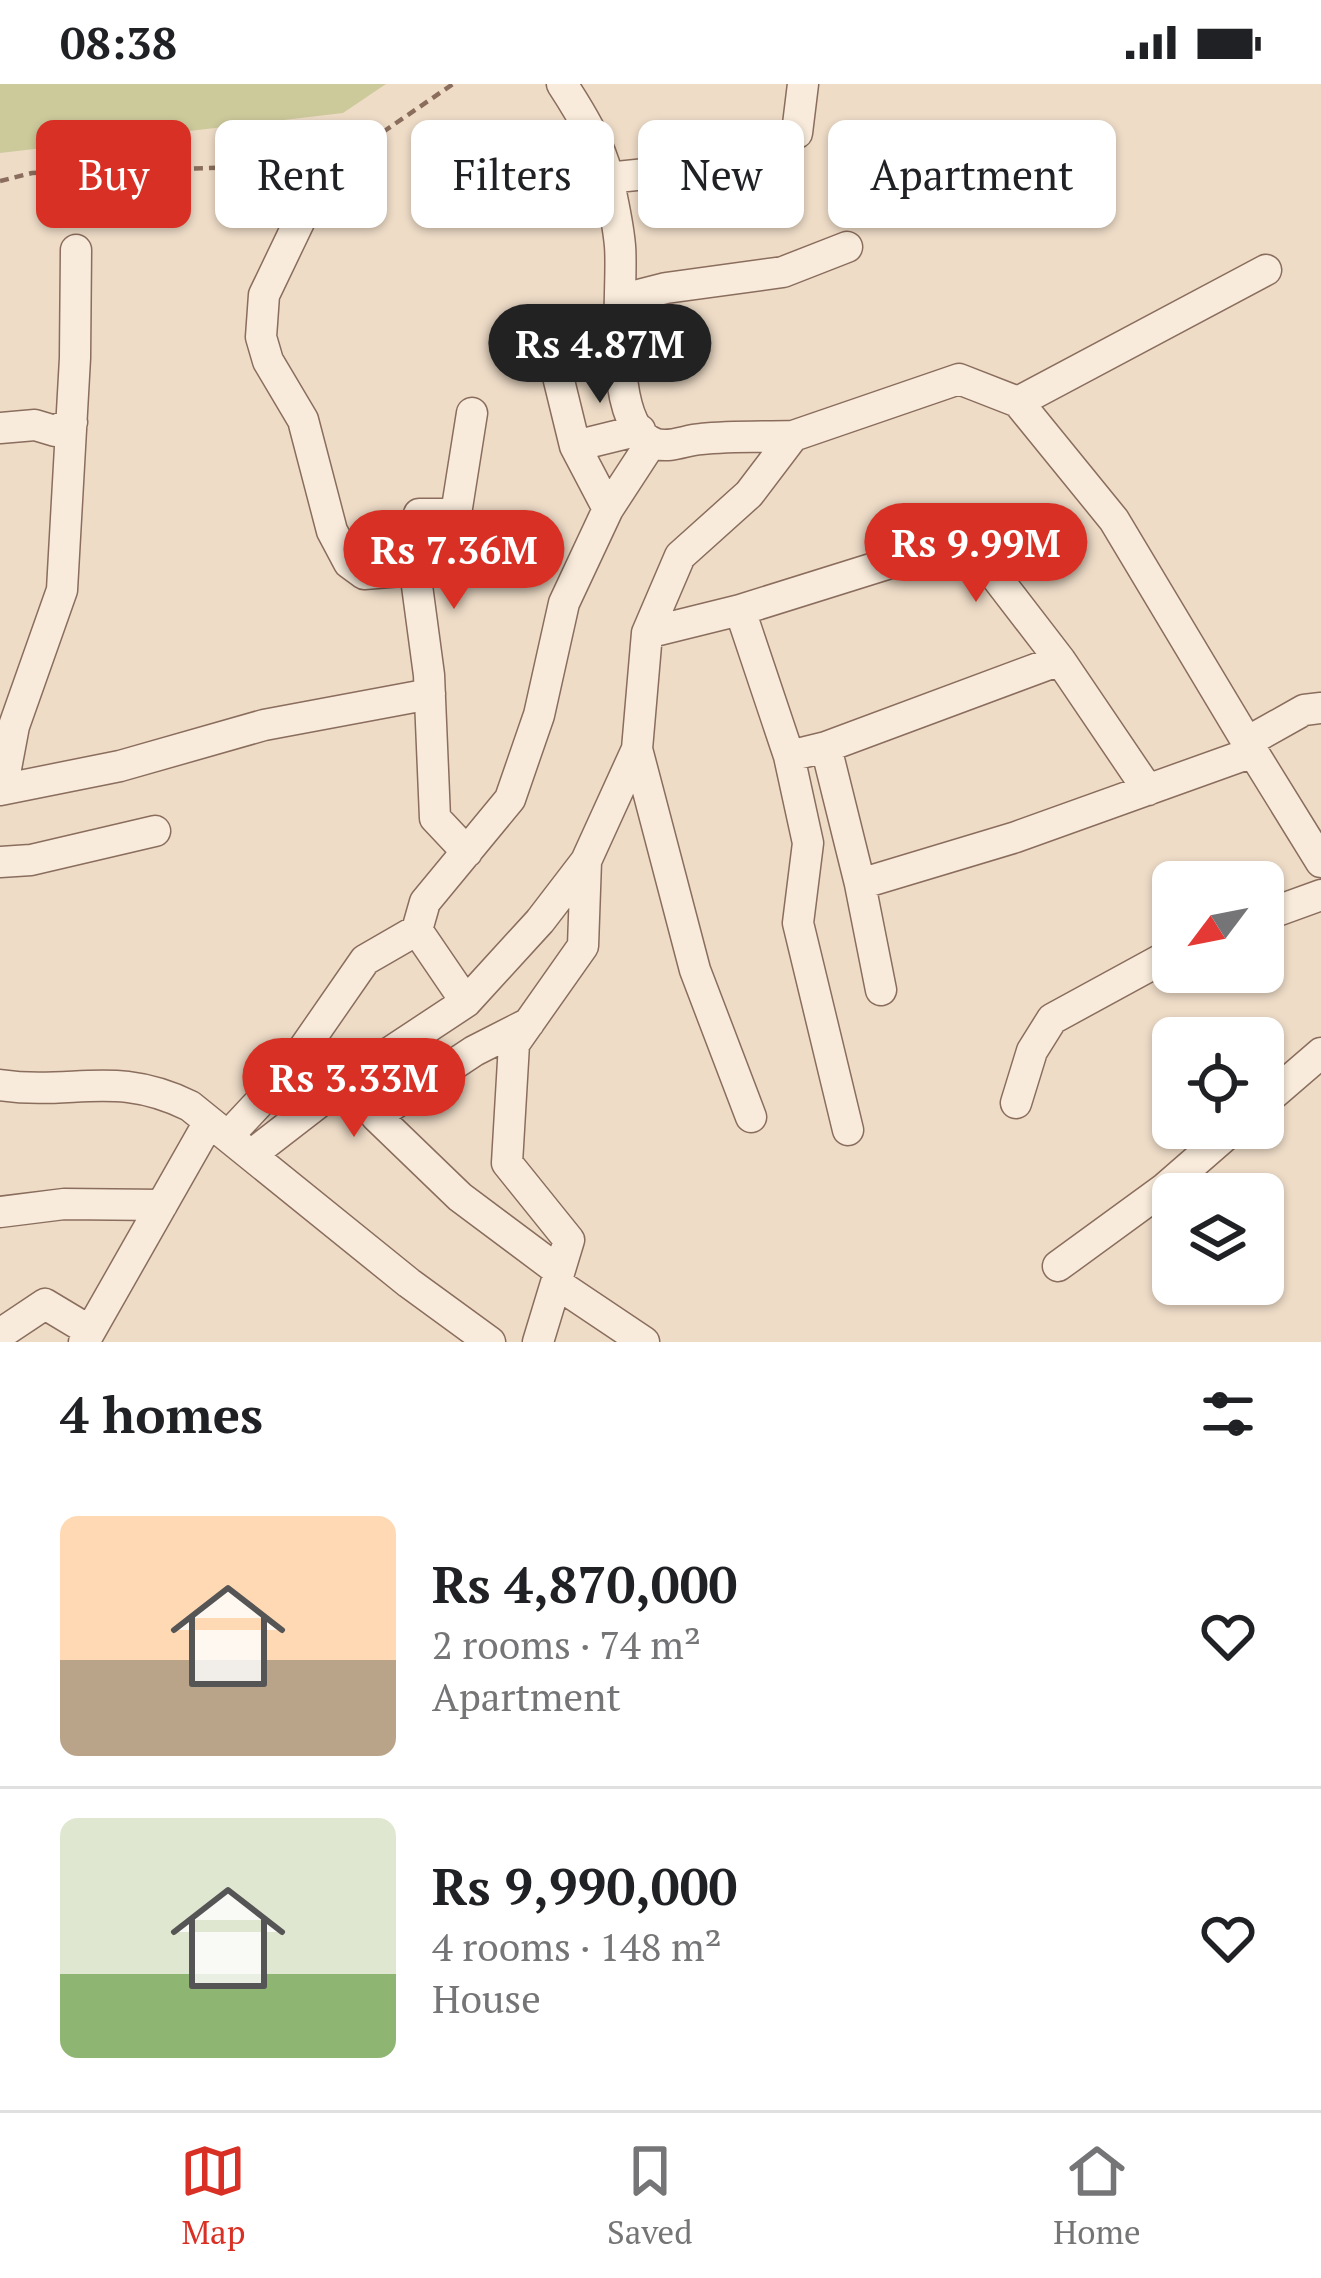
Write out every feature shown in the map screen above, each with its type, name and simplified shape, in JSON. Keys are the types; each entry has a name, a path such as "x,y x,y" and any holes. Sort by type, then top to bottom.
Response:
{"street":[{"path":"562,84 580,120"},
{"path":"614,177 675,170 796,133 803,84"},
{"path":"614,210 623,299 616,344 630,415 645,436 668,446 700,439 793,436 958,380 1018,402 1114,520 1321,862"},
{"path":"297,228 263,301 264,350 303,419 332,531 349,563 364,574 415,569"},
{"path":"623,299 666,288 783,272 847,247"},
{"path":"76,250 62,590 14,726 1,788 120,766 264,725 430,694"},
{"path":"1018,402 1266,270"},
{"path":"552,352 575,446 608,509"},
{"path":"467,852 435,818 430,694 411,541 419,514 456,514 472,413"},
{"path":"0,428 35,425 55,431 71,422"},
{"path":"575,446 645,436"},
{"path":"0,1334 45,1304 87,1336 162,1205 286,1074 365,960 417,930 425,902 510,799 539,715 564,603 645,436"},
{"path":"751,1117 694,970 637,749 647,633 680,556 748,494 793,436"},
{"path":"647,633 740,610 967,539 1060,660 1148,790"},
{"path":"740,610 789,756 808,843 798,923 848,1130"},
{"path":"789,756 826,747 1060,660"},
{"path":"860,884 1016,837 1148,790 1250,747 1304,710 1321,708"},
{"path":"826,747 881,990"},
{"path":"229,1138 348,1081 466,1002 586,860 637,749"},
{"path":"0,862 31,860 155,831"},
{"path":"538,1342 569,1240 507,1163 514,1044 583,946 586,860"},
{"path":"1284,908 1321,895"},
{"path":"417,930 466,1002"},
{"path":"1016,1103 1032,1051 1052,1019 1152,964"},
{"path":"376,1116 474,1051 529,1023"},
{"path":"1284,1085 1321,1053"},
{"path":"348,1081 376,1116 460,1197 644,1342"},
{"path":"7,1091 112,1083 158,1090 190,1106 409,1283 490,1342"},
{"path":"1058,1266 1210,1149"},
{"path":"0,1212 64,1204 162,1205"}],"path":[{"path":"387,128 453,84"},
{"path":"0,181 32,173 215,168"}],"shaded area":[{"path":"0,84 386,84 343,113 283,120 215,120 215,128 191,131 191,120 36,120 36,149 0,153"}]}
